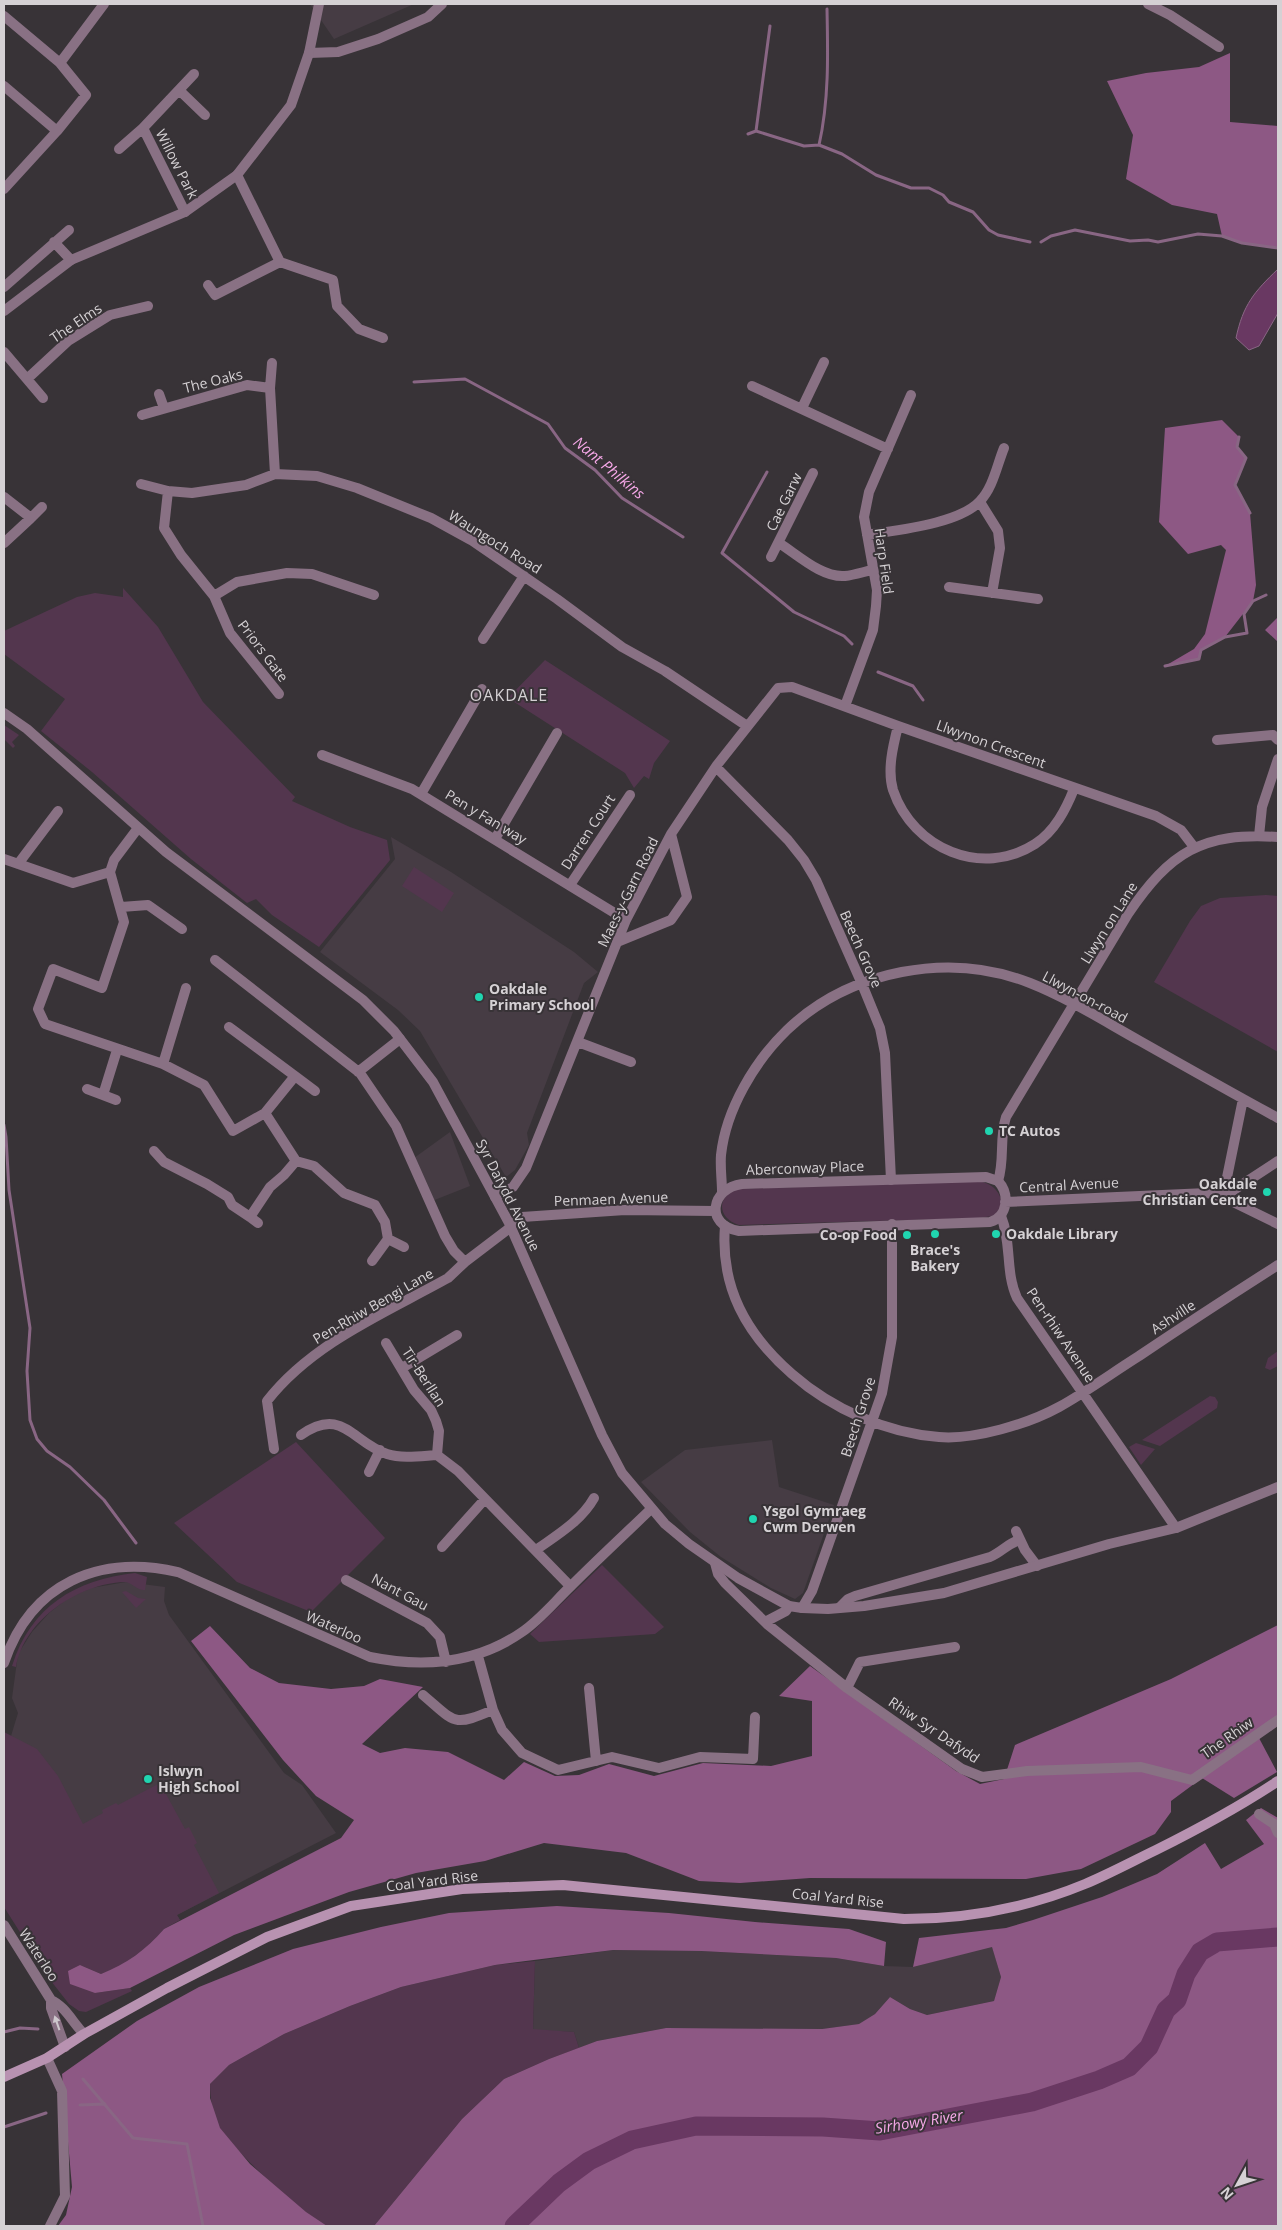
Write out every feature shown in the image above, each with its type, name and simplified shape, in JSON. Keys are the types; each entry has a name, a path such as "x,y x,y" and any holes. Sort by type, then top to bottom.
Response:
{"main road":[{"name":"Coal Yard Rise","path":"4,2077 47,2058 84,2034 167,1988 267,1937 351,1906 462,1889 563,1885 904,1919 933,1919 992,1912 1051,1897 1085,1884 1244,1804 1278,1781"}],"street":[{"path":"60,63 104,4"},
{"path":"4,311 72,260 185,212 237,175 291,105 309,53 319,4"},
{"path":"309,53 338,52 378,40 428,17 442,4"},
{"path":"1148,4 1170,15 1219,47"},
{"path":"4,16 60,63 86,95 57,131 4,189"},
{"name":"Willow Park","path":"118,149 143,128 194,74"},
{"path":"4,86 57,131"},
{"path":"179,90 205,115"},
{"name":"Willow Park","path":"143,128 185,212"},
{"path":"237,175 280,262 333,280 336,306 359,329 382,338"},
{"path":"4,287 69,230"},
{"path":"54,242 72,260"},
{"path":"208,285 215,295 280,262"},
{"name":"The Elms","path":"27,379 68,341 110,315 148,306"},
{"path":"4,352 43,398"},
{"path":"802,408 824,362"},
{"path":"272,363 270,388 275,474"},
{"name":"The Oaks","path":"142,415 247,385 270,388"},
{"path":"752,386 888,449"},
{"path":"159,394 164,408"},
{"name":"Harp Field","path":"845,706 873,630 876,590 864,517 865,505 911,394"},
{"path":"867,535 936,523 960,514 980,502 987,491 1004,448"},
{"name":"Cae Garw","path":"771,557 813,473"},
{"name":"Waungoch Road","path":"141,484 168,491 192,493 246,485 275,474 317,476 357,488 431,518 471,540 524,576 622,648 665,671 747,726"},
{"name":"Priors Gate","path":"168,491 164,528 181,556 214,596 230,633 279,694"},
{"path":"4,496 31,518"},
{"path":"980,502 998,531 1000,548 992,593"},
{"path":"4,543 42,508"},
{"name":"Cae Garw","path":"779,543 820,569 835,576 846,576 872,570"},
{"path":"214,596 237,582 288,573 312,574 374,595"},
{"path":"483,639 524,576"},
{"path":"949,587 1038,599"},
{"name":"Llwynon Crescent","path":"773,692 778,688 792,687 1171,823 1181,830 1194,847"},
{"path":"421,794 482,690"},
{"name":"Maes-y-Garn Road","path":"495,1197 513,1187 526,1168 626,920 672,834 716,768 773,692"},
{"name":"Syr Dafydd Avenue","path":"4,713 27,729 166,852 362,1000 400,1039 433,1082 510,1225 612,1456 622,1473 651,1509 688,1544 760,1591 789,1606 802,1608 839,1608 944,1593 1109,1544 1176,1528 1278,1487"},
{"path":"898,726 893,745 891,767 893,789 902,808 915,827 932,842 951,852 973,858 995,860 1016,853 1036,843 1064,812 1074,789"},
{"path":"495,839 557,733"},
{"path":"1217,740 1273,735 1278,740"},
{"name":"Pen y Fan way","path":"322,755 403,785 421,794 626,920"},
{"path":"1258,836 1262,807 1278,759"},
{"name":"Beech Grove","path":"716,768 788,840 804,860 816,880 862,984 880,1028 885,1054 891,1180"},
{"name":"Darren Court","path":"570,885 630,795"},
{"path":"18,864 58,811"},
{"path":"138,828 114,860 110,872 124,922 102,988 53,969 38,1009 45,1024 117,1050 163,1064 204,1085 233,1131 266,1113 295,1076"},
{"path":"618,942 671,920 687,897 672,834"},
{"name":"Llwyn on Lane","path":"1075,1005 1143,894 1165,868 1194,847 1219,841 1258,836 1278,838"},
{"path":"4,859 73,882 110,872"},
{"path":"121,907 148,905 182,929"},
{"path":"215,960 358,1072 396,1126 445,1236 454,1251 465,1262"},
{"name":"Llwyn-on-road","path":"722,1192 721,1156 724,1142 739,1099 768,1051 797,1021 824,1003 862,984 893,974 923,969 947,967 972,969 1001,974 1028,982 1075,1005 1278,1118"},
{"path":"163,1064 186,988"},
{"path":"722,1192 715,1211 718,1219 724,1226 739,1231 997,1220 1004,1211 1005,1202 1004,1191 998,1181 1002,1170 1003,1128 1006,1118 1075,1005"},
{"path":"229,1027 315,1091"},
{"path":"358,1072 400,1039"},
{"path":"578,1042 631,1062"},
{"path":"103,1094 117,1050"},
{"path":"87,1088 116,1100"},
{"path":"1223,1197 1243,1099"},
{"path":"266,1113 296,1161 314,1166 344,1193 375,1205 385,1222 388,1239 372,1261"},
{"path":"154,1152 164,1162 228,1197 232,1205 254,1220 270,1187 296,1161"},
{"path":"1223,1197 1278,1161"},
{"name":"Aberconway Place","path":"722,1192 733,1185 742,1184 986,1176 998,1181"},
{"name":"Central Avenue","path":"1005,1202 1206,1193 1223,1197 1278,1224"},
{"name":"Penmaen Avenue","path":"510,1225 522,1217 616,1211 715,1211"},
{"name":"Pen-rhiw Avenue","path":"1001,1216 1006,1227 1012,1288 1017,1298 1176,1528"},
{"name":"Beech Grove","path":"802,1608 812,1591 882,1393 892,1337 892,1224"},
{"name":"Pen-Rhiw Bengi Lane","path":"274,1449 267,1401 279,1385 321,1350 448,1278 510,1225"},
{"name":"Ashville","path":"724,1226 724,1255 732,1293 739,1310 760,1341 784,1368 812,1390 835,1404 873,1422 916,1435 941,1438 967,1436 1012,1426 1058,1408 1278,1265"},
{"path":"388,1239 404,1248"},
{"path":"402,1368 457,1335"},
{"name":"Tir-Berllan","path":"386,1343 414,1390 431,1410 436,1421 439,1431 437,1456"},
{"path":"301,1436 314,1426 336,1424 387,1454 399,1456 437,1456 458,1471 570,1586"},
{"path":"369,1472 380,1450"},
{"path":"536,1550 566,1529 588,1507 594,1498"},
{"path":"442,1547 485,1499"},
{"name":"Waterloo","path":"4,1663 18,1630 33,1610 49,1595 87,1574 110,1568 134,1565 178,1572 370,1657 396,1663 416,1664 446,1662 478,1656 523,1632 651,1509"},
{"path":"839,1608 848,1599 855,1596 990,1557 1000,1552 1018,1535 1036,1566"},
{"name":"Rhiw Syr Dafydd","path":"715,1563 718,1574 725,1583 765,1622 847,1688 962,1769 982,1777 1027,1771 1141,1767 1192,1780"},
{"name":"Nant Gau","path":"346,1580 427,1623 440,1638 446,1662"},
{"path":"765,1622 786,1611 789,1606"},
{"path":"847,1688 860,1662 954,1647"},
{"path":"478,1656 493,1710 502,1730 522,1753 558,1770 612,1757 659,1768 700,1757 753,1759 755,1717"},
{"path":"589,1688 596,1761"},
{"path":"423,1695 450,1718 464,1722 493,1710"},
{"name":"The Rhiw","path":"1192,1780 1278,1720"},
{"path":"1259,1814 1274,1824 1278,1833"},
{"name":"Waterloo","path":"4,1925 51,2000 51,2008 65,2046"},
{"name":"Waterloo","path":"51,2000 59,2003 73,2023 84,2034"},
{"path":"47,2058 62,2091 65,2196 50,2226"}],"shaded area":[{"path":"310,4 414,4 334,39"},
{"path":"1230,53 1230,122 1278,126 1278,248 1242,243 1222,236 1217,214 1172,205 1126,179 1133,135 1107,81 1146,73 1199,67"},
{"path":"1278,269 1278,313 1259,346 1249,350 1236,338 1242,317 1256,292"},
{"path":"1222,420 1239,437 1237,447 1246,458 1235,485 1250,513 1256,585 1253,601 1225,637 1201,650 1199,659 1165,666 1194,649 1205,634 1226,550 1221,545 1188,554 1159,522 1165,428"},
{"path":"123,588 158,627 203,702 295,797 292,801 350,827 387,840 390,860 319,947 272,915 256,899 247,903 191,859 92,772 41,731 65,699 4,654 4,631 77,597 95,593 123,597"},
{"path":"1278,617 1278,642 1265,630"},
{"path":"545,660 670,741 654,763 649,779 644,776 634,788 625,773 508,698"},
{"path":"4,725 19,735 12,742 15,746 13,748 4,739"},
{"name":"Oakdale Primary School","path":"391,837 451,872 574,952 598,972 584,983 527,1133 529,1145 515,1170 506,1177 420,1031 398,1010 320,952 395,859"},
{"path":"414,867 454,893 442,912 402,886"},
{"path":"1278,896 1278,1052 1154,982 1201,906 1220,898"},
{"path":"450,1132 470,1186 432,1201 414,1158"},
{"path":"975,1181 990,1185 1000,1196 1001,1207 992,1216 980,1218 739,1225 726,1217 722,1207 726,1197 738,1189"},
{"path":"1278,1351 1278,1366 1270,1370 1265,1368 1268,1358"},
{"path":"1210,1396 1215,1397 1218,1402 1217,1408 1160,1446 1142,1440"},
{"name":"Ysgol Gymraeg Cwm Derwen","path":"772,1440 779,1487 834,1505 803,1593 795,1599 771,1588 721,1557 690,1532 641,1482 685,1450"},
{"path":"296,1442 385,1538 311,1612 237,1582 174,1523"},
{"path":"1136,1443 1155,1449 1141,1465 1129,1447"},
{"path":"602,1565 664,1627 655,1634 539,1642 530,1634"},
{"path":"135,1573 147,1577 145,1590 139,1589 127,1582 106,1584 72,1597 56,1608 30,1634 21,1650 16,1667 12,1666 20,1645 31,1627 43,1612 58,1600 93,1582"},
{"name":"Islwyn High School","path":"126,1582 165,1587 164,1601 169,1615 284,1773 302,1785 336,1833 177,1915 180,1920 57,1977 11,1736 18,1713 12,1698 18,1654 32,1632 49,1613 68,1598 91,1588"},
{"path":"126,1591 138,1598 146,1599 136,1608 122,1592"},
{"path":"1278,1625 1278,1725 1259,1738 1277,1772 1234,1798 1202,1778 1171,1801 1171,1812 1155,1834 1081,1869 1026,1879 810,1878 740,1883 699,1881 626,1853 544,1843 485,1861 416,1873 349,1892 234,1935 130,1988 95,1993 70,1984 68,1971 80,1965 101,1974 119,1966 143,1950 164,1929 341,1838 354,1820 316,1796 283,1760 191,1641 210,1626 250,1668 279,1683 331,1689 364,1686 380,1679 423,1687 362,1744 380,1753 405,1748 448,1752 504,1780 524,1762 555,1776 579,1775 609,1764 654,1776 703,1763 771,1766 812,1756 812,1701 779,1696 810,1666 956,1771 980,1784 1004,1779 1015,1745 1171,1679"},
{"path":"4,1732 37,1749 58,1776 83,1824 103,1813 102,1810 116,1803 118,1805 160,1783 185,1829 189,1827 197,1843 194,1845 219,1893 177,1915 180,1920 164,1929 151,1944 121,1966 101,1974 80,1965 95,1993 130,1988 132,1991 86,2012 79,2011 69,2004 51,1981 4,1907"},
{"path":"1261,1808 1278,1818 1278,2226 374,2226 462,2119 504,2079 597,2041 666,2028 822,2029 859,2024 875,2014 890,1997 910,2009 927,2015 994,2001 1001,1977 992,1947 913,1967 919,1938 1006,1928 1033,1920 1102,1897 1157,1874 1205,1843 1221,1869 1264,1844 1246,1820"},
{"path":"557,1906 669,1913 849,1929 886,1942 884,1966 836,1958 701,1951 613,1950 495,1965 401,1987 284,2034 229,2065 210,2084 210,2098 220,2128 250,2164 306,2212 327,2226 58,2226 66,2215 72,2187 62,2074 137,2021 199,1987 293,1949 381,1927 449,1913"},
{"path":"992,1946 1001,1977 994,2001 927,2015 910,2009 890,1997 875,2014 860,2024 822,2029 666,2028 597,2041 579,2048 574,2032 533,2030 535,1961 613,1950 701,1951 836,1958 884,1966 913,1967"},
{"path":"535,1961 533,2029 574,2032 579,2048 504,2079 462,2119 374,2226 339,2228 328,2226 318,2221 271,2183 220,2129 212,2107 210,2084 229,2065 284,2034 401,1987 495,1965"}],"waterway":[{"path":"819,145 825,112 828,61 827,9"},
{"path":"756,131 770,26"},
{"path":"748,134 756,131 804,146 819,145 842,154 876,175 911,188 929,188 943,195 949,202 973,212 989,230 998,235 1030,242"},
{"path":"1041,242 1051,236 1075,230 1130,241 1148,240 1158,242 1198,234 1222,236 1242,243 1278,248"},
{"name":"Nant Philkins","path":"414,382 465,379 548,424 565,448 595,470 622,498 683,537"},
{"name":"Nant Philkins","path":"1239,437 1237,447 1246,458 1235,485 1250,513"},
{"name":"Nant Philkins","path":"767,472 722,553 794,612 844,636 852,644"},
{"name":"Nant Philkins","path":"1165,666 1199,659 1201,650 1225,637 1247,633 1244,614 1253,601 1266,595"},
{"name":"Nant Philkins","path":"878,672 913,686 923,700"},
{"path":"4,1125 9,1190 30,1328 27,1371 30,1420 37,1439 47,1451 70,1467 104,1500 136,1543"},
{"name":"Sirhowy River","path":"514,2226 559,2183 589,2161 632,2140 696,2126 823,2127 880,2131 1032,2102 1099,2080 1129,2067 1149,2047 1166,2010 1177,2000 1186,1974 1200,1952 1217,1942 1278,1937"},
{"path":"4,2032 20,2028 38,2029"},
{"path":"83,2079 133,2138 187,2144 203,2226"},
{"path":"80,2105 105,2104"},
{"path":"4,2127 46,2113"}],"place":[{"name":"Oakdale Primary School","path":"479,997"},
{"name":"TC Autos","path":"989,1131"},
{"name":"Oakdale Christian Centre","path":"1267,1192"},
{"name":"Brace's Bakery","path":"935,1234"},
{"name":"Oakdale Library","path":"996,1234"},
{"name":"Co-op Food","path":"907,1235"},
{"name":"Ysgol Gymraeg Cwm Derwen","path":"753,1519"},
{"name":"Islwyn High School","path":"148,1779"}],"district":[{"name":"OAKDALE","path":"509,695"}]}
